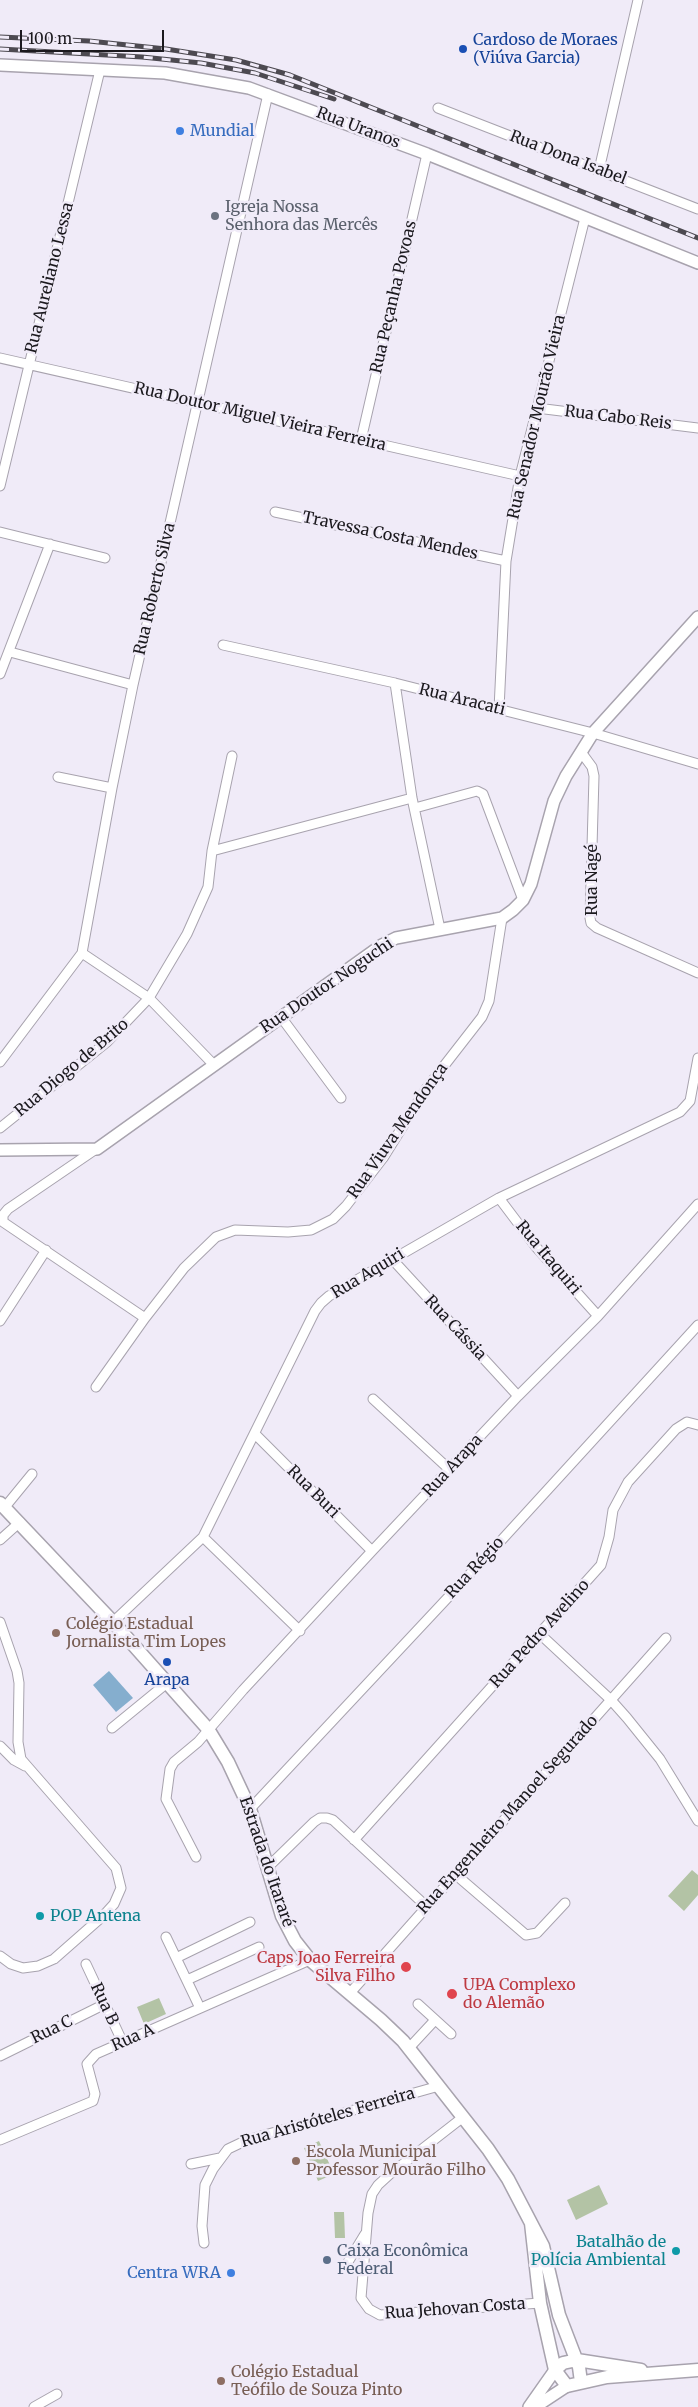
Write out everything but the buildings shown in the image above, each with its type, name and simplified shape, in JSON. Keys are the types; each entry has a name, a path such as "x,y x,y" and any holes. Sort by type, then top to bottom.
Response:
{"main road":[{"name":"Estrada do Itararé","path":"2,1505 113,1622 208,1729 228,1762 250,1809 285,1923 295,1941 310,1960 350,1992 409,2048 508,2179 543,2246 559,2315 577,2360 580,2382"},
{"name":"Estrada do Itararé","path":"530,2221 540,2303 555,2370 567,2386"},
{"path":"555,2370 563,2363 577,2360 655,2373"},
{"path":"567,2386 580,2382 698,2370"}],"street":[{"path":"599,170 638,0"},
{"name":"Rua Uranos","path":"0,64 165,73 211,80 268,94 428,154 698,263"},
{"name":"Rua Aureliano Lessa","path":"0,486 100,70"},
{"name":"Rua Roberto Silva","path":"0,1062 82,953 133,685 268,94"},
{"name":"Rua Dona Isabel","path":"438,108 698,210"},
{"name":"Rua Peçanha Povoas","path":"361,440 428,154"},
{"name":"Rua Senador Mourão Vieira","path":"499,709 506,561 520,476 585,218"},
{"name":"Rua Doutor Miguel Vieira Ferreira","path":"0,358 520,476"},
{"name":"Rua Cabo Reis","path":"537,408 698,428"},
{"name":"Travessa Costa Mendes","path":"274,512 506,561"},
{"path":"0,532 105,558"},
{"path":"0,674 50,544"},
{"path":"502,918 523,900 531,884 542,852 554,801 593,733 698,617"},
{"name":"Rua Aracati","path":"223,645 395,683 499,709 593,733 698,764"},
{"path":"10,652 133,685"},
{"path":"395,683 412,798 440,929"},
{"name":"Rua Nagé","path":"581,752 592,767 594,776 590,918 592,923 597,928 698,973"},
{"name":"Rua Diogo de Brito","path":"0,1128 107,1042 150,998 175,957 210,879 212,851 232,756"},
{"path":"58,777 112,788"},
{"path":"415,808 477,791 483,794 523,900"},
{"path":"212,851 412,798"},
{"name":"Rua Doutor Noguchi","path":"96,1149 389,941 440,929 502,918"},
{"name":"Rua Viuva Mendonça","path":"96,1387 145,1318 184,1268 216,1237 235,1230 288,1232 311,1230 334,1219 346,1206 382,1158 431,1083 482,1017 488,1002 502,918"},
{"path":"82,953 150,998 214,1065"},
{"path":"281,1017 342,1098"},
{"name":"Rua Aquiri","path":"113,1622 203,1537 315,1310 329,1296 499,1198 672,1118 690,1101 696,1084 698,1058"},
{"path":"96,1149 8,1209 3,1215 3,1222 145,1318"},
{"path":"0,1150 96,1149"},
{"name":"Rua Itaquiri","path":"499,1198 536,1247 598,1316"},
{"name":"Rua Arapa","path":"196,1857 168,1804 166,1790 172,1766 198,1742 372,1551 518,1396 598,1316 698,1204"},
{"path":"0,1321 46,1250"},
{"name":"Rua Cássia","path":"392,1259 518,1396"},
{"name":"Rua Régio","path":"250,1809 498,1544 698,1325"},
{"path":"373,1399 450,1470"},
{"name":"Rua Pedro Avelino","path":"354,1840 541,1635 601,1566 613,1510 628,1482 676,1429 687,1422 698,1425"},
{"name":"Rua Buri","path":"254,1434 372,1551"},
{"path":"2,1505 32,1474"},
{"path":"0,1540 20,1522"},
{"path":"203,1537 300,1631"},
{"path":"0,1622 17,1670 19,1691 18,1749 28,1768 116,1868 121,1888 114,1904 104,1915 54,1959 38,1966 23,1968 11,1964 0,1956"},
{"path":"541,1635 611,1700 660,1758 698,1821"},
{"name":"Rua Engenheiro Manoel Segurado","path":"350,1992 666,1638"},
{"path":"112,1728 167,1683"},
{"path":"0,1746 14,1760 28,1768"},
{"path":"267,1868 320,1818 333,1820 426,1906"},
{"path":"455,1874 526,1936 537,1933 565,1903"},
{"path":"176,1958 250,1922"},
{"path":"166,1937 200,2008"},
{"path":"187,1980 259,1947"},
{"name":"Rua A","path":"0,2140 93,2101 95,2094 87,2064 96,2054 310,1960"},
{"name":"Rua B","path":"86,1964 123,2043"},
{"name":"Rua C","path":"0,2056 105,2004"},
{"path":"418,2004 451,2034"},
{"path":"409,2048 435,2020"},
{"name":"Rua Aristóteles Ferreira","path":"204,2243 202,2226 204,2192 208,2179 220,2158 228,2150 247,2140 439,2086"},
{"name":"Rua Jehovan Costa","path":"462,2118 378,2185 371,2199 366,2232 361,2298 369,2309 376,2314 540,2303"},
{"path":"191,2164 220,2158"},
{"path":"348,2262 366,2232"},
{"path":"529,2407 555,2370"},
{"path":"534,2407 567,2386"},
{"path":"34,2407 57,2394"}],"green space":[{"path":"692,1870 698,1875 698,1895 684,1911 668,1896"},
{"path":"159,1998 166,2014 144,2024 137,2007"},
{"path":"319,2141 334,2174 318,2181 304,2148"},
{"path":"599,2185 608,2204 576,2220 567,2200"},
{"path":"334,2212 344,2212 345,2238 335,2238"}],"water":[{"path":"109,1671 133,1698 116,1712 93,1685"}],"railway":[{"path":"0,37 89,41 166,49 236,60 290,75 698,238"},
{"path":"0,49 142,57 201,63 255,73 334,99"}],"place":[{"name":"Cardoso de Moraes (Viúva Garcia)","path":"463,49"},
{"name":"Mundial","path":"180,131"},
{"name":"Igreja Nossa Senhora das Mercês","path":"215,216"},
{"name":"Colégio Estadual Jornalista Tim Lopes","path":"56,1633"},
{"name":"Arapa","path":"167,1662"},
{"name":"POP Antena","path":"40,1916"},
{"name":"Caps Joao Ferreira Silva Filho","path":"406,1967"},
{"name":"UPA Complexo do Alemão","path":"452,1994"},
{"name":"Escola Municipal Professor Mourão Filho","path":"296,2161"},
{"name":"Batalhão de Polícia Ambiental","path":"676,2251"},
{"name":"Caixa Econômica Federal","path":"327,2260"},
{"name":"Centra WRA","path":"231,2273"},
{"name":"Colégio Estadual Teófilo de Souza Pinto","path":"221,2381"}]}
